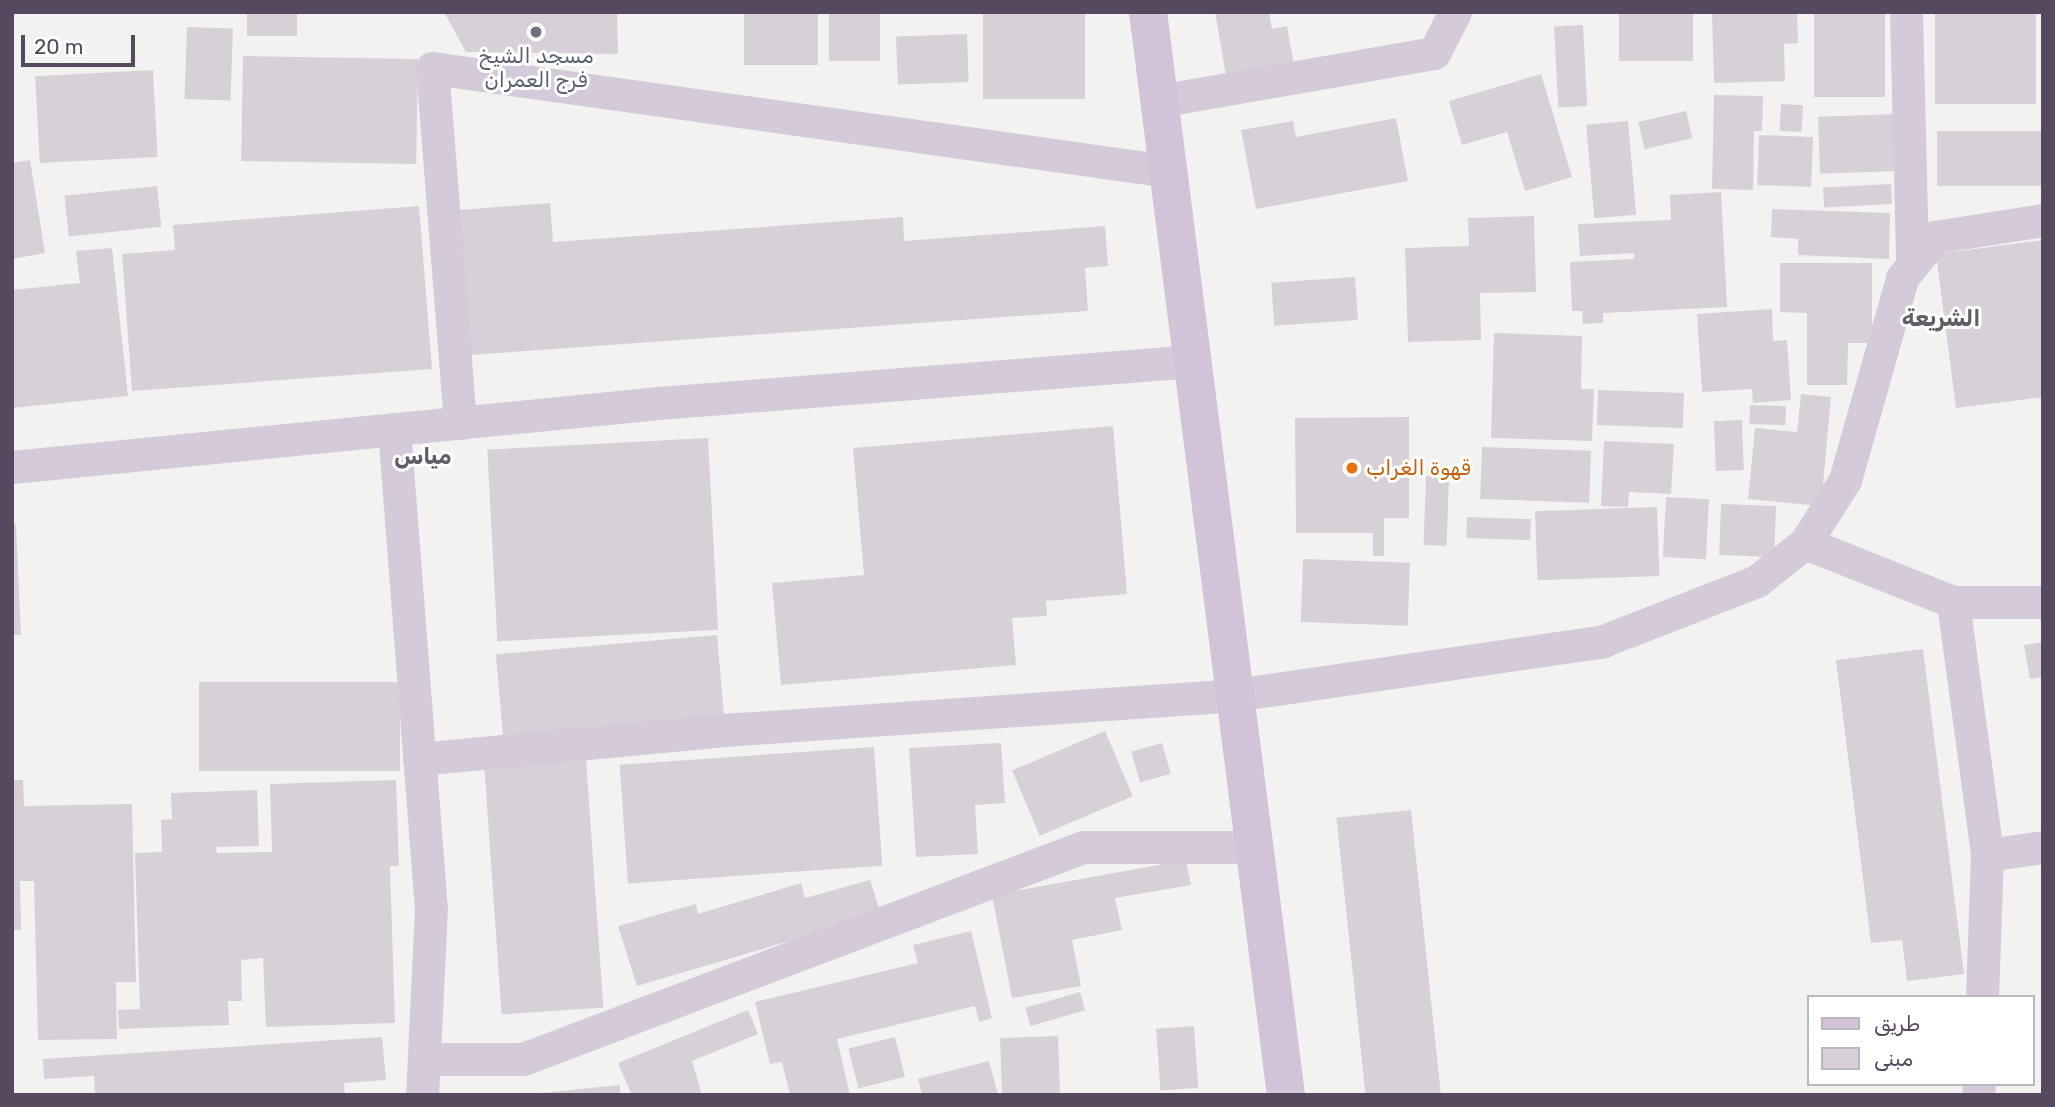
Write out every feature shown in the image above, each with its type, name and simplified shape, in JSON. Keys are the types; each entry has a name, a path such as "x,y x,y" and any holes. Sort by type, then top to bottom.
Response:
{"street":[{"path":"1148,12 1286,1095"},
{"path":"1159,101 1434,53 1455,12"},
{"path":"1906,12 1912,265"},
{"path":"460,423 432,68 1168,171"},
{"path":"419,759 739,729 1235,695 1603,641 1757,581 1805,543 1846,480 1902,278 1934,237 2043,220"},
{"path":"12,467 460,423 1192,361"},
{"path":"394,429 431,907 426,1059 422,1095"},
{"path":"1805,543 1953,602 2043,602"},
{"path":"1953,602 1987,855 1982,995"},
{"path":"1987,855 2043,846"},
{"path":"426,1059 523,1059 1083,847 1254,847"}],"building":[{"path":"247,12 297,12 297,36 247,36"},
{"name":"مسجد الشيخ فرج العمران","path":"444,12 617,12 618,54 466,52"},
{"path":"744,12 818,12 818,65 744,65"},
{"path":"829,12 880,12 880,61 829,61"},
{"path":"983,12 1085,12 1085,99 983,99"},
{"path":"1215,12 1269,12 1272,29 1287,26 1294,65 1226,76"},
{"path":"1619,12 1693,12 1693,61 1619,61"},
{"path":"1712,12 1797,12 1798,43 1784,44 1785,81 1714,83"},
{"path":"1814,12 1885,12 1885,97 1814,97"},
{"path":"1935,12 2036,12 2036,104 1935,104"},
{"path":"1583,25 1587,106 1558,107 1554,27"},
{"path":"187,27 233,29 230,101 184,99"},
{"path":"967,34 969,82 898,84 896,36"},
{"path":"243,56 418,59 416,164 241,161"},
{"path":"153,70 158,157 40,163 35,76"},
{"path":"1541,74 1572,177 1525,191 1507,132 1462,145 1449,101"},
{"path":"1714,95 1763,96 1762,131 1754,131 1753,190 1712,189"},
{"path":"1781,104 1803,105 1802,132 1780,131"},
{"path":"1686,111 1692,138 1645,149 1638,122"},
{"path":"1897,114 1899,171 1820,174 1818,117"},
{"path":"1396,118 1408,181 1256,209 1241,130 1293,121 1296,137"},
{"path":"1628,121 1636,215 1594,218 1586,125"},
{"path":"1937,131 2043,131 2043,186 1937,186"},
{"path":"1759,135 1813,137 1811,187 1757,185"},
{"path":"30,160 45,253 12,259 12,163"},
{"path":"1891,184 1892,204 1824,208 1823,188"},
{"path":"157,186 161,227 69,236 65,196"},
{"path":"1721,192 1727,307 1603,313 1603,323 1583,324 1582,311 1572,311 1570,262 1634,259 1634,253 1580,256 1578,224 1671,220 1670,195"},
{"path":"550,203 553,242 903,217 904,241 1105,226 1108,266 1085,268 1088,311 470,355 460,210"},
{"path":"419,206 432,369 132,391 122,254 175,250 173,225"},
{"path":"1772,209 1890,213 1889,259 1798,255 1798,239 1771,237"},
{"path":"1534,216 1536,292 1480,293 1481,340 1408,342 1405,248 1469,246 1468,218"},
{"path":"2043,240 2043,397 1956,408 1936,254"},
{"path":"112,248 128,396 12,408 12,290 80,283 76,251"},
{"path":"1780,263 1872,263 1872,343 1848,343 1847,385 1807,385 1807,313 1780,312"},
{"path":"1355,277 1358,320 1274,326 1271,283"},
{"path":"1772,309 1773,341 1787,340 1791,400 1753,403 1752,389 1702,392 1697,314"},
{"path":"1494,333 1582,336 1581,389 1594,389 1592,441 1491,438"},
{"path":"1598,390 1684,393 1683,428 1597,425"},
{"path":"1801,394 1831,397 1821,506 1748,499 1755,428 1797,432"},
{"path":"1750,405 1786,406 1785,425 1749,424"},
{"name":"قهوة الغراب","path":"1409,417 1409,518 1384,518 1384,556 1373,556 1373,533 1296,533 1295,418"},
{"path":"1742,420 1744,470 1716,471 1714,421"},
{"path":"1113,426 1127,594 1046,601 1047,616 1012,618 1016,665 781,685 772,583 864,575 853,448"},
{"path":"708,438 718,630 497,641 487,450"},
{"path":"1604,441 1674,444 1671,494 1629,492 1628,507 1601,506"},
{"path":"1482,447 1591,451 1589,503 1480,499"},
{"path":"1426,476 1449,477 1447,546 1424,545"},
{"path":"1666,497 1709,499 1706,559 1663,557"},
{"path":"1721,504 1776,506 1774,557 1719,555"},
{"path":"1657,507 1659,576 1537,580 1535,511"},
{"path":"1467,517 1531,519 1530,540 1466,538"},
{"path":"16,524 21,635 12,635 12,525"},
{"path":"1303,559 1410,563 1408,626 1301,622"},
{"path":"717,635 725,723 504,742 496,654"},
{"path":"2043,642 2043,677 2030,679 2024,645"},
{"path":"1923,649 1964,974 1907,981 1902,940 1871,943 1836,660"},
{"path":"199,682 400,682 400,771 199,771"},
{"path":"1105,731 1133,796 1040,836 1012,770"},
{"path":"1001,743 1005,803 975,805 978,854 916,857 909,748"},
{"path":"1162,743 1171,774 1140,783 1131,752"},
{"path":"874,747 882,866 628,883 620,765"},
{"path":"586,759 603,1007 502,1015 484,766"},
{"path":"12,780 23,780 24,806 132,804 136,982 116,982 117,1039 38,1040 34,881 20,881 21,930 12,930"},
{"path":"396,780 399,866 390,866 395,1023 266,1027 263,958 241,960 242,1001 228,1001 229,1025 119,1029 118,1010 140,1009 135,853 162,852 161,820 172,819 171,793 257,790 259,846 216,847 217,853 272,852 270,784"},
{"path":"1411,810 1441,1095 1366,1095 1336,818"},
{"path":"1186,860 1191,885 1115,898 1122,930 1072,940 1081,986 1012,998 992,895"},
{"path":"870,880 881,914 637,986 618,926 696,904 698,914 801,883 805,898"},
{"path":"971,931 992,1018 979,1022 975,1006 837,1039 850,1095 790,1095 782,1062 770,1064 755,1002 918,963 913,945"},
{"path":"1080,992 1085,1010 1030,1026 1025,1008"},
{"path":"748,1010 758,1034 692,1061 702,1095 632,1095 618,1063"},
{"path":"1194,1026 1198,1088 1160,1090 1156,1029"},
{"path":"1058,1036 1060,1095 1002,1095 1000,1038"},
{"path":"382,1037 386,1080 344,1083 345,1095 95,1095 94,1076 44,1079 43,1059"},
{"path":"895,1037 905,1077 858,1088 848,1049"},
{"path":"989,1061 998,1095 922,1095 918,1079"},
{"path":"620,1085 620,1095 542,1095 542,1093"}],"place":[{"name":"مسجد الشيخ فرج العمران","path":"536,32"},
{"name":"قهوة الغراب","path":"1352,468"}],"district":[{"name":"الشريعة","path":"1941,318"},
{"name":"مياس","path":"423,456"}]}
